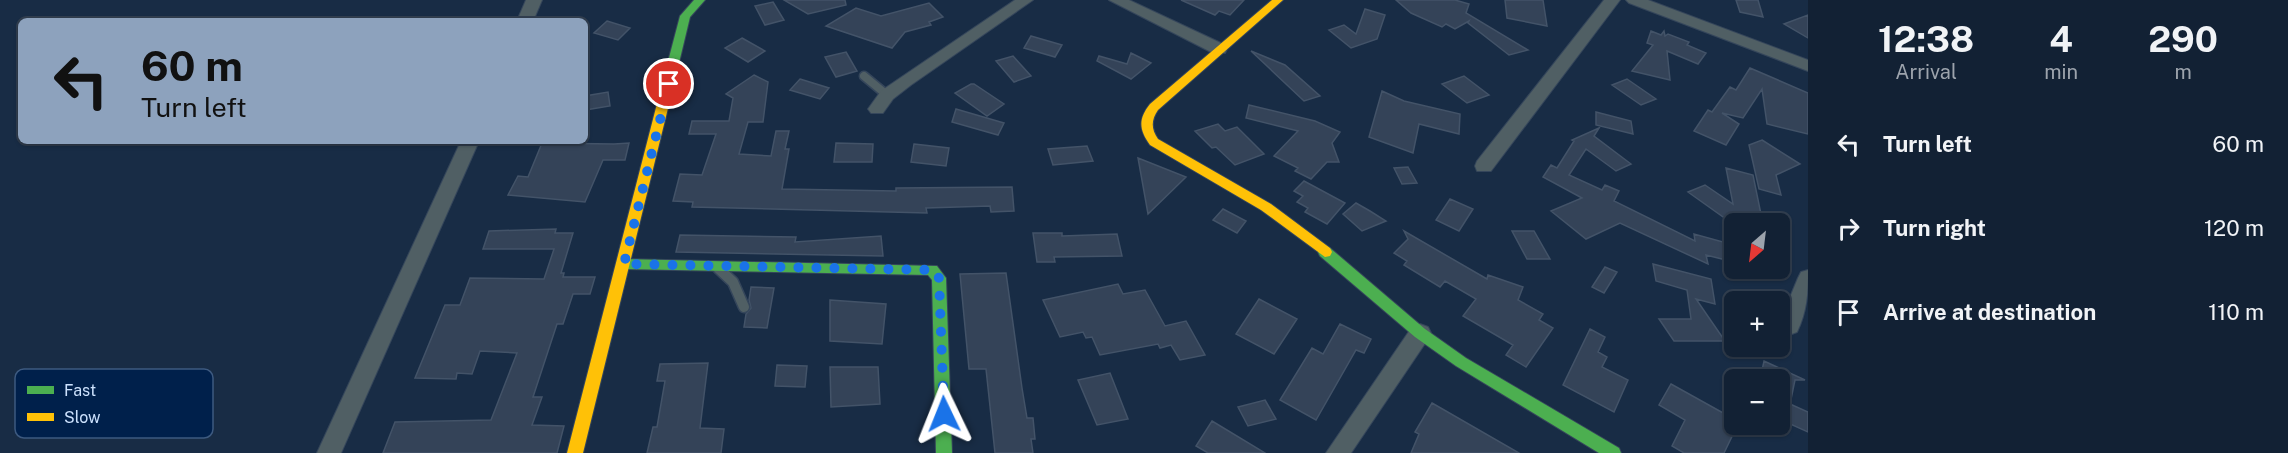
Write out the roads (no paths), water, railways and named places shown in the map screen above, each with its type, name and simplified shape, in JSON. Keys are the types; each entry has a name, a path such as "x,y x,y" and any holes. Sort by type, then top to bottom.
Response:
{"street":[{"path":"526,18 534,0"},
{"path":"575,453 685,16 700,0"},
{"path":"877,109 888,95 1025,0"},
{"path":"1117,0 1218,49"},
{"path":"1278,0 1218,49 1149,113 1144,121 1145,130 1154,142 1266,207 1304,234 1420,333 1499,387 1613,453"},
{"path":"1484,166 1612,0"},
{"path":"1634,0 1808,66"},
{"path":"329,453 469,144"},
{"path":"624,264 926,268 937,274 942,345 944,453"},
{"path":"1790,323 1808,278"},
{"path":"1338,453 1420,333"}],"lane":[{"path":"864,76 888,95"},
{"path":"714,265 733,282 744,307"}]}
